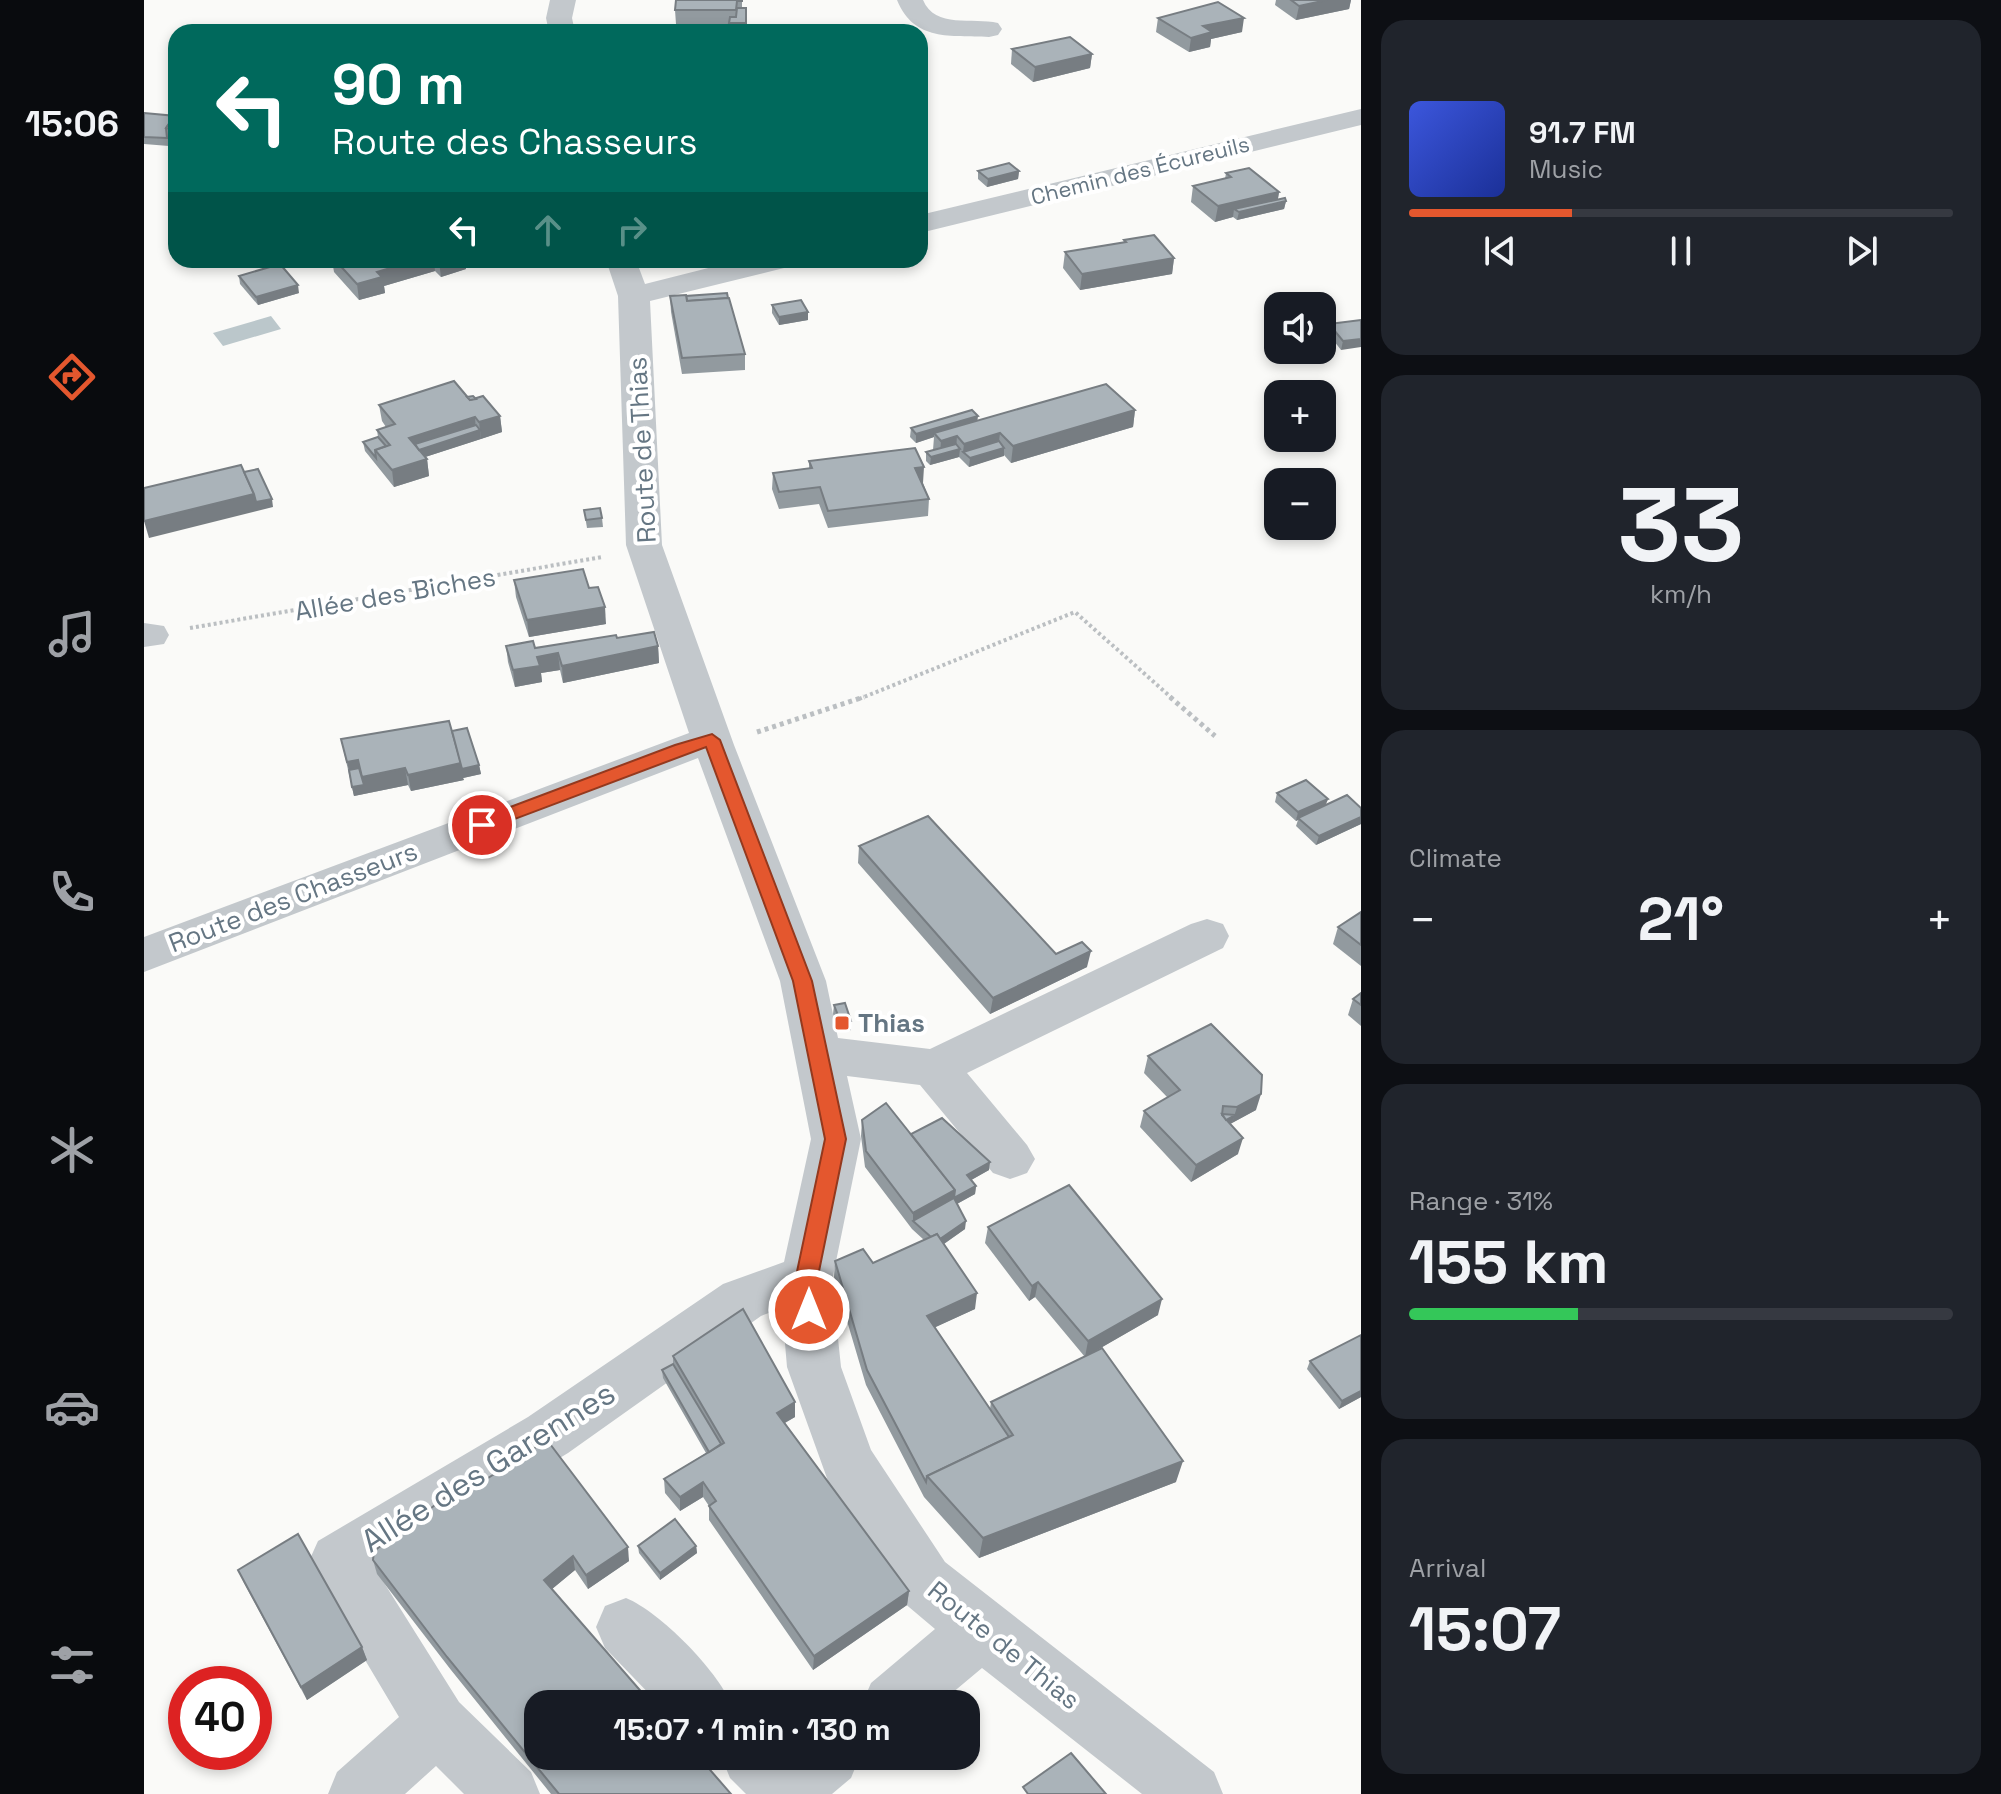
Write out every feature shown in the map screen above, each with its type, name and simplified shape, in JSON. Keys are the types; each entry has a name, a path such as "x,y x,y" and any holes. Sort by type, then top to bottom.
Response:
{"street":[{"path":"560,24 563,0"},
{"path":"910,0 916,15 938,27 989,29"},
{"name":"Chemin des Écureuils","path":"928,222 1361,117"},
{"name":"Route de Thias","path":"624,268 634,296 644,545 713,743 803,981 836,1139 806,1281 814,1367 848,1463 924,1582 1192,1794"},
{"path":"634,296 745,268"},
{"name":"Route des Chasseurs","path":"144,955 681,749 713,743"},
{"path":"818,1054 934,1068 1207,936"},
{"path":"934,1068 1010,1159"},
{"name":"Allée des Garennes","path":"509,1794 437,1724 338,1561 548,1435 742,1300 786,1284 806,1281"},
{"path":"626,1627 687,1690"},
{"path":"909,1690 981,1630"},
{"path":"359,1794 437,1724"}],"path":[{"name":"Allée des Biches","path":"147,635 576,563 644,545"},
{"path":"713,743 833,709 1075,612 1215,736"}],"shaded area":[{"path":"271,316 281,329 223,346 213,333"}],"building":[{"path":"676,0 742,1 737,1 736,10 675,10"},
{"path":"1291,0 1327,0 1299,6"},
{"path":"1218,2 1244,18 1203,26 1212,32 1191,38 1158,18"},
{"path":"737,8 746,8 746,23 729,23 730,17 736,17"},
{"path":"1070,37 1092,54 1035,67 1012,49"},
{"path":"144,113 168,115 167,138 144,137"},
{"path":"1009,163 1019,171 988,179 978,171"},
{"path":"1249,168 1279,192 1218,206 1193,186 1231,177 1226,173"},
{"path":"1285,198 1286,201 1239,212 1234,209"},
{"path":"1154,235 1174,258 1082,274 1065,252 1126,242 1124,240"},
{"path":"266,268 283,268 298,285 256,297 239,276"},
{"path":"342,268 390,268 377,272 382,277 357,284"},
{"path":"727,293 728,298 687,301 686,296"},
{"path":"686,295 687,301 729,298 745,354 682,358 670,296"},
{"path":"801,300 808,312 779,317 772,305"},
{"path":"1361,320 1361,339 1343,341 1336,332 1336,323"},
{"path":"454,381 470,400 483,396 500,416 479,422 475,417 409,438 427,459 392,470 375,450 390,445 377,430 395,424 379,405"},
{"path":"1106,384 1135,410 1013,446 1000,433 964,444 957,436 941,441 934,433"},
{"path":"972,410 978,416 916,434 911,428"},
{"path":"476,425 480,430 419,450 415,444"},
{"path":"378,437 386,446 375,450 376,458 363,442"},
{"path":"999,441 1004,448 970,458 963,452"},
{"path":"956,444 960,449 931,457 926,452"},
{"path":"915,448 924,467 915,468 929,499 828,511 820,487 779,492 773,473 812,468 809,461"},
{"path":"241,465 254,494 144,521 144,488"},
{"path":"258,469 272,499 256,502 244,472"},
{"path":"600,508 602,518 586,520 584,510"},
{"path":"583,569 589,588 598,587 605,607 527,620 514,580"},
{"path":"654,632 658,646 562,666 558,653 537,657 540,666 513,670 506,646 533,641 535,648"},
{"path":"449,721 461,763 408,775 405,768 362,777 358,760 347,762 341,739"},
{"path":"467,728 479,765 462,769 452,731"},
{"path":"359,768 364,785 352,787 349,770"},
{"path":"1306,780 1328,799 1298,812 1277,793"},
{"path":"1347,795 1361,808 1361,817 1319,836 1298,818"},
{"path":"928,816 1056,954 1082,942 1091,951 993,998 859,846"},
{"path":"1361,912 1361,945 1338,927"},
{"path":"1361,993 1361,1005 1353,999"},
{"path":"845,1003 851,1021 841,1023 834,1005"},
{"path":"1211,1024 1262,1075 1261,1094 1237,1107 1223,1106 1222,1115 1243,1138 1196,1165 1144,1111 1180,1090 1148,1056"},
{"path":"886,1103 955,1190 913,1213 866,1151 862,1120"},
{"path":"942,1118 990,1162 967,1175 976,1186 954,1198 955,1190 911,1134"},
{"path":"1069,1185 1162,1299 1088,1341 1038,1282 1032,1286 988,1227"},
{"path":"954,1198 966,1221 940,1239 937,1234 931,1237 913,1221"},
{"path":"937,1234 977,1293 927,1316 1009,1437 927,1476 926,1482 867,1370 835,1261 863,1249 873,1263"},
{"path":"743,1309 795,1402 777,1413 909,1591 814,1656 709,1506 716,1501 703,1482 680,1497 664,1479 724,1443 673,1356"},
{"path":"1361,1335 1361,1391 1342,1401 1310,1361"},
{"path":"1102,1348 1183,1461 983,1538 927,1476 1013,1435 991,1402"},
{"path":"673,1364 721,1444 709,1452 662,1370"},
{"path":"547,1440 628,1547 586,1575 573,1556 544,1580 640,1690 524,1690 524,1751 373,1560 374,1551 447,1496 457,1498"},
{"path":"675,1519 696,1546 660,1573 638,1546"},
{"path":"298,1534 362,1647 301,1687 238,1570"},
{"path":"1071,1753 1106,1794 1028,1794 1023,1787"},
{"path":"539,1770 710,1770 731,1794 559,1794"}],"place":[{"name":"Thias","path":"842,1023"}],"route":[{"path":"482,825 712,740 803,981 836,1139 806,1281 809,1310"}]}
